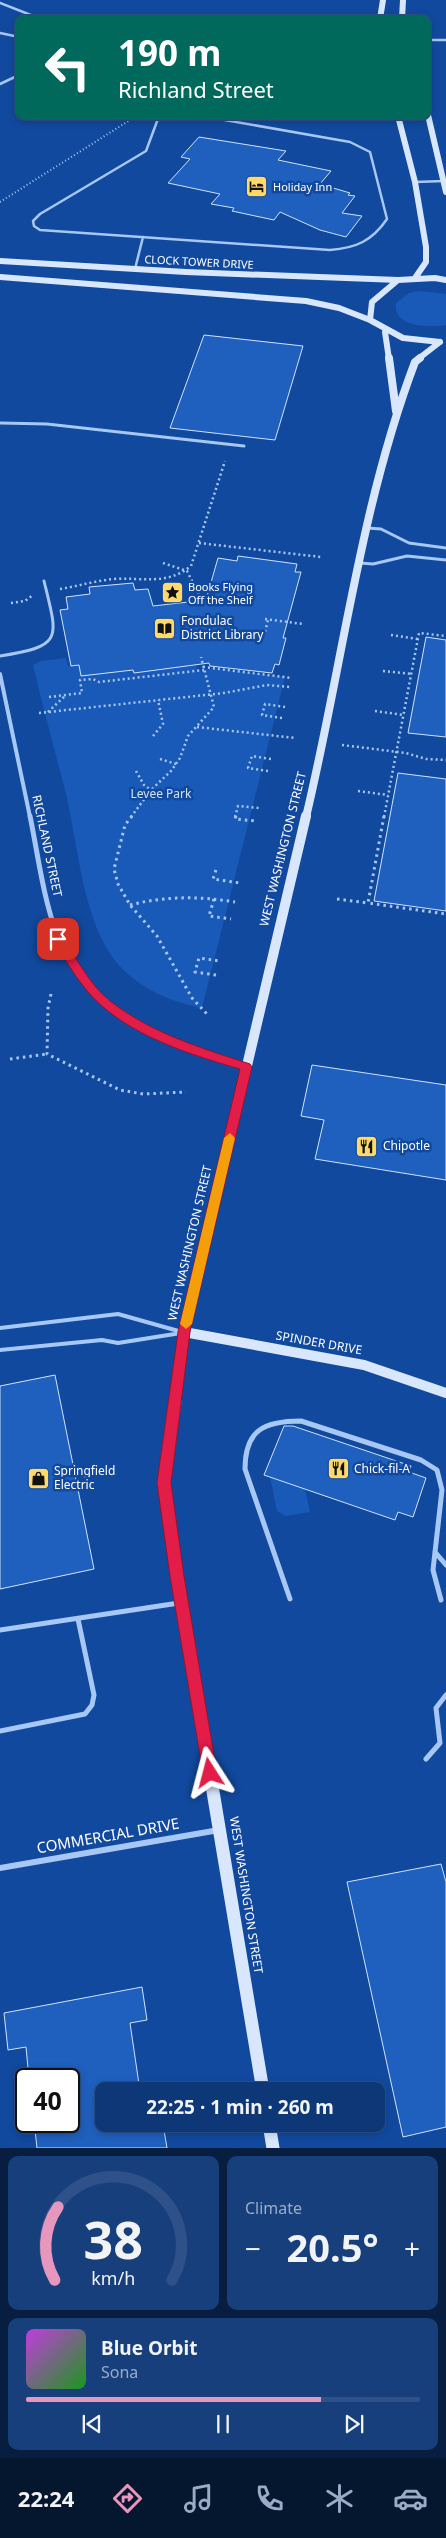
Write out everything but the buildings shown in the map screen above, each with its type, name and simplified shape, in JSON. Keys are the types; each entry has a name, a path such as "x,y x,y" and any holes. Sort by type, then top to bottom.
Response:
{"street":[{"path":"381,15 383,0"},
{"path":"402,15 404,0"},
{"path":"399,120 415,182 426,247 426,262 415,278"},
{"path":"429,120 446,192"},
{"name":"CLOCK TOWER DRIVE","path":"0,261 135,269 398,280 415,278 446,280"},
{"path":"0,277 306,301 339,308 370,320 385,332 403,339 443,342"},
{"path":"370,320 372,302 398,280"},
{"name":"WEST WASHINGTON STREET","path":"385,332 396,412"},
{"name":"WEST WASHINGTON STREET","path":"262,2082 181,1603 164,1483 184,1332 324,742 367,528 396,412 415,362 443,342"},
{"name":"RICHLAND STREET","path":"0,674 49,907 58,939 79,972 105,1003 148,1031 196,1051 246,1067"},
{"name":"SPINDER DRIVE","path":"184,1332 364,1365 446,1393"},
{"name":"COMMERCIAL DRIVE","path":"0,1868 220,1830"},
{"path":"270,2132 273,2148"}],"lane":[{"path":"0,3 31,15"},
{"path":"0,33 15,36"},
{"path":"431,40 446,40"},
{"path":"0,84 15,77"},
{"path":"158,120 146,151 40,214 33,221 34,226 40,230 330,250 344,249 368,243 379,232 387,219 370,152 364,147 350,142 225,120"},
{"path":"415,182 445,182"},
{"path":"135,269 143,237"},
{"path":"0,423 47,424 244,446"},
{"path":"367,528 381,529 409,543 446,548"},
{"path":"360,563 373,564 407,556 446,560"},
{"path":"0,656 34,650 54,639 56,629 44,581"},
{"path":"0,1328 118,1314 184,1332"},
{"path":"0,1350 102,1340 118,1343 184,1332"},
{"path":"290,1600 245,1469 244,1458 251,1438 258,1429 278,1421 301,1421 421,1460 437,1470 442,1490 433,1570 441,1600"},
{"path":"435,1552 446,1565"},
{"path":"0,1630 181,1603"},
{"path":"0,1731 84,1714 92,1704 94,1695 78,1619"},
{"path":"426,1759 440,1743 436,1708 446,1696"}],"path":[{"path":"0,202 106,133 130,120"},
{"path":"58,589 114,580 149,582 166,580 177,577 187,571 192,566 225,461"},
{"path":"199,543 321,557"},
{"path":"163,564 187,571 202,601"},
{"path":"11,604 25,600 36,593"},
{"path":"265,632 266,619 303,624"},
{"path":"368,903 418,639 420,633 446,636"},
{"path":"391,635 418,639"},
{"path":"201,657 214,707 211,713 184,742 176,764 151,790 125,825 114,869 118,884 130,905 157,936 192,998 207,1014"},
{"path":"49,697 82,693 80,680 93,679 99,682 203,668 292,678"},
{"path":"383,671 412,674"},
{"path":"39,713 210,694 267,685 290,687"},
{"path":"48,712 66,695"},
{"path":"153,736 163,724 158,700"},
{"path":"282,718 262,715 265,704 284,707"},
{"path":"375,711 404,715"},
{"path":"197,727 295,738"},
{"path":"342,745 397,752 426,759 446,760"},
{"path":"268,771 248,768 252,756 271,759"},
{"path":"160,760 176,764"},
{"path":"136,771 144,785 151,790"},
{"path":"358,791 388,795"},
{"path":"256,821 235,818 238,806 259,808"},
{"path":"216,870 213,879 240,882"},
{"path":"130,905 158,898 175,897 235,902"},
{"path":"214,899 209,916 231,919"},
{"path":"337,899 446,914"},
{"path":"216,975 195,972 199,958 220,961"},
{"path":"47,1054 48,1008 51,994"},
{"path":"10,1059 47,1054 120,1090 143,1094 186,1092"}],"green space":[{"path":"419,291 446,294 446,325 422,326 400,317 396,311 396,303 409,293"},
{"name":"Levee Park","path":"66,658 68,666 79,665 81,675 133,670 134,673 196,665 198,672 213,668 285,677 202,1008 167,998 136,980 117,963 96,927 83,883 66,794 33,665 41,661"},
{"path":"270,1477 305,1489 310,1512 285,1516 277,1511"}],"slow traffic":[{"path":"186,1324 230,1138"}],"place":[{"name":"Holiday Inn","path":"257,187"},
{"name":"Books Flying Off the Shelf","path":"172,593"},
{"name":"Fondulac District Library","path":"165,628"},
{"name":"Chipotle","path":"367,1146"},
{"name":"Chick-fil-A","path":"338,1469"},
{"name":"Springfield Electric","path":"38,1478"}],"route":[{"path":"58,939 79,972 105,1003 148,1031 196,1051 246,1067 184,1332 164,1483 177,1576 210,1773"}]}
